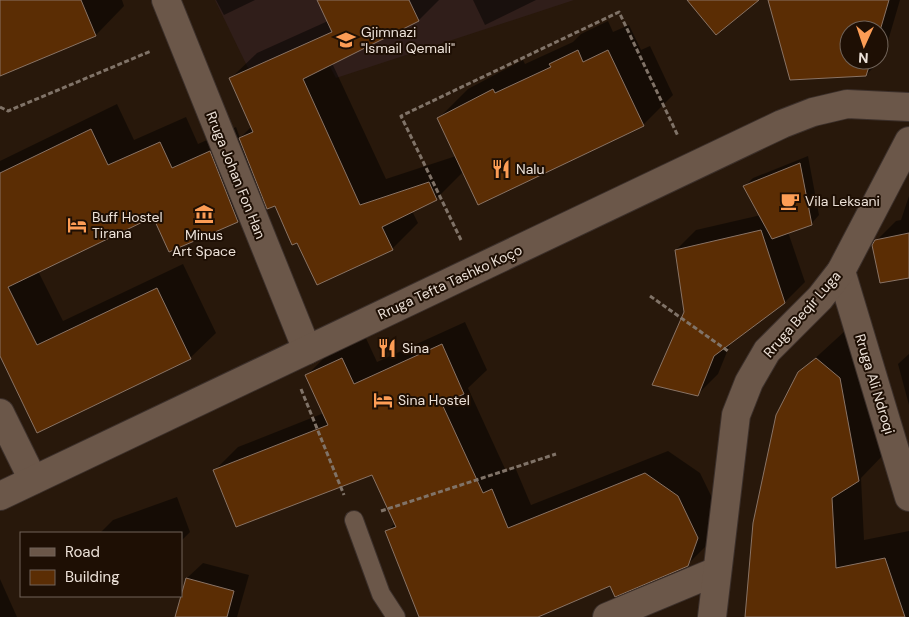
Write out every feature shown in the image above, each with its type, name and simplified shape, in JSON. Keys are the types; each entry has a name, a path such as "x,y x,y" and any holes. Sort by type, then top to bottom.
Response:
{"street":[{"name":"Rruga Johan Fon Han","path":"166,0 298,354"},
{"name":"Rruga Tefta Tashko Koço","path":"0,496 782,124 813,112 847,104 909,106"},
{"name":"Rruga Beqir Luga","path":"712,617 736,415 755,370 767,351 820,298 842,270 909,140"},
{"name":"Rruga Ali Ndroqi","path":"842,270 909,498"},
{"path":"0,413 33,480"},
{"path":"607,617 718,571"}],"lane":[{"path":"354,520 381,594 396,617"}],"path":[{"path":"476,270 401,116 619,12 671,122"},
{"path":"0,107 8,111 181,38"},
{"path":"650,296 755,370"},
{"path":"298,354 354,520 556,454"}],"shaded area":[{"name":"Gjimnazi \"Ismail Qemali\"","path":"215,0 574,0 336,78 316,41 249,70"}],"building":[{"path":"0,0 81,0 96,36 0,76"},
{"path":"317,0 409,0 419,21 303,79 360,205 429,182 437,200 382,227 393,250 317,285 297,243 292,245 275,206 267,209 239,138 253,132 229,78 332,32"},
{"path":"687,0 759,0 716,35"},
{"path":"768,0 889,0 883,20 839,20 839,70 868,70 866,76 790,80"},
{"path":"578,50 583,62 608,50 644,126 478,205 437,118 493,89 495,93 551,67 549,64"},
{"path":"91,129 108,165 160,142 172,168 210,151 238,222 169,252 153,217 8,287 37,345 157,288 191,359 37,433 0,356 0,173"},
{"name":"Vila Leksani","path":"800,163 812,225 772,239 743,186"},
{"path":"761,230 785,303 714,356 698,396 652,385 684,312 675,250"},
{"path":"909,233 909,278 880,283 872,245 875,240"},
{"path":"442,344 464,394 442,404 483,493 492,489 508,528 645,473 678,496 698,538 688,566 615,597 610,586 538,617 419,617 385,531 396,527 372,475 236,527 213,470 328,425 305,375 342,358 354,384"},
{"path":"816,358 840,378 859,481 832,498 836,568 885,558 905,617 745,617 753,523 776,415 798,372"},
{"path":"186,578 234,591 227,617 175,617"}],"place":[{"name":"Gjimnazi \"Ismail Qemali\"","path":"346,40"},
{"name":"Nalu","path":"501,169"},
{"name":"Vila Leksani","path":"790,201"},
{"name":"Minus Art Space","path":"204,214"},
{"name":"Buff Hostel Tirana","path":"77,225"},
{"name":"Sina","path":"387,348"},
{"name":"Sina Hostel","path":"383,400"}]}
